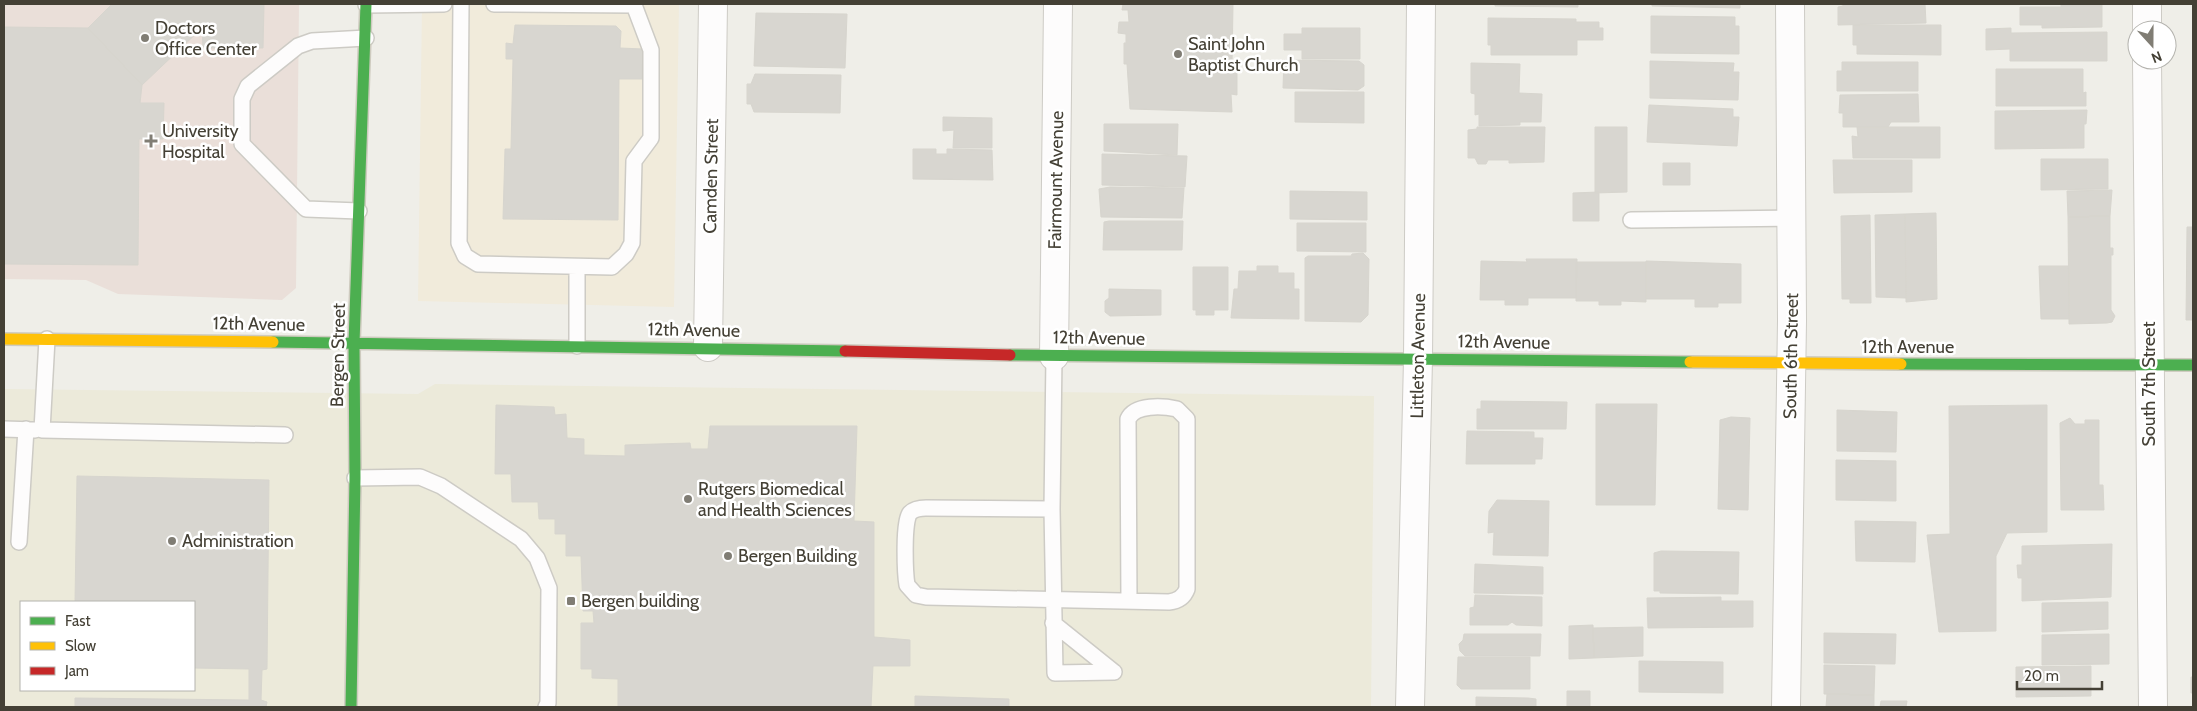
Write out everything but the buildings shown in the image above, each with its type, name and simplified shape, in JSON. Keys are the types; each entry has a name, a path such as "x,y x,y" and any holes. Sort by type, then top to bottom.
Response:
{"street":[{"name":"Bergen Street","path":"351,707 355,478 354,343 366,4"},
{"name":"Camden Street","path":"708,348 713,4"},
{"name":"Fairmount Avenue","path":"1054,356 1058,4"},
{"name":"Littleton Avenue","path":"1410,707 1418,359 1421,4"},
{"name":"South 6th Street","path":"1786,707 1790,363 1790,4"},
{"path":"2147,4 2147,20"},
{"name":"South 7th Street","path":"2147,70 2153,707"},
{"name":"12th Avenue","path":"4,339 708,348 1054,356 2193,365"}],"lane":[{"path":"366,4 444,4"},
{"path":"461,4 459,243 461,250 471,262 478,264 612,267 626,254 632,243 634,161 651,138 651,50 634,4 494,4"},
{"path":"359,211 306,209 242,144 242,99 248,86 298,46 312,41 366,38"},
{"path":"1631,220 1790,218"},
{"path":"577,267 577,346"},
{"path":"44,430 47,339"},
{"path":"1053,623 1114,672 1055,672 1053,623 1052,509 1054,356"},
{"path":"1052,509 921,508 913,511 910,513 906,524 906,580 912,592 926,597 1174,602 1183,596 1187,589 1187,419 1180,410 1172,408 1140,409 1133,412 1128,419 1130,601"},
{"path":"4,429 285,435"},
{"path":"19,542 26,430"},
{"path":"355,478 420,477 441,486 521,539 537,558 549,588 548,703 546,707"}],"shaded area":[{"name":"University Hospital","path":"4,4 299,4 296,288 282,300 118,294 86,280 4,279"},
{"path":"422,4 679,4 674,307 418,301"},
{"name":"Rutgers Biomedical and Health Sciences","path":"435,384 1374,396 1371,707 4,707 4,389 418,394"}],"traffic: fast":[{"path":"351,707 355,478 354,343 366,4"},
{"path":"273,342 845,351"},
{"path":"1010,355 1690,362"},
{"path":"1901,364 2193,365"}],"traffic: slow":[{"path":"4,339 273,342"},
{"path":"1690,362 1901,364"}],"traffic: jam":[{"path":"845,351 1010,355"}],"place":[{"name":"Doctors Office Center","path":"145,38"},
{"name":"Saint John Baptist Church","path":"1178,54"},
{"name":"University Hospital","path":"151,141"},
{"name":"Rutgers Biomedical and Health Sciences","path":"688,499"},
{"name":"Administration","path":"172,541"},
{"name":"Bergen Building","path":"728,556"},
{"name":"Bergen building","path":"571,601"}]}
